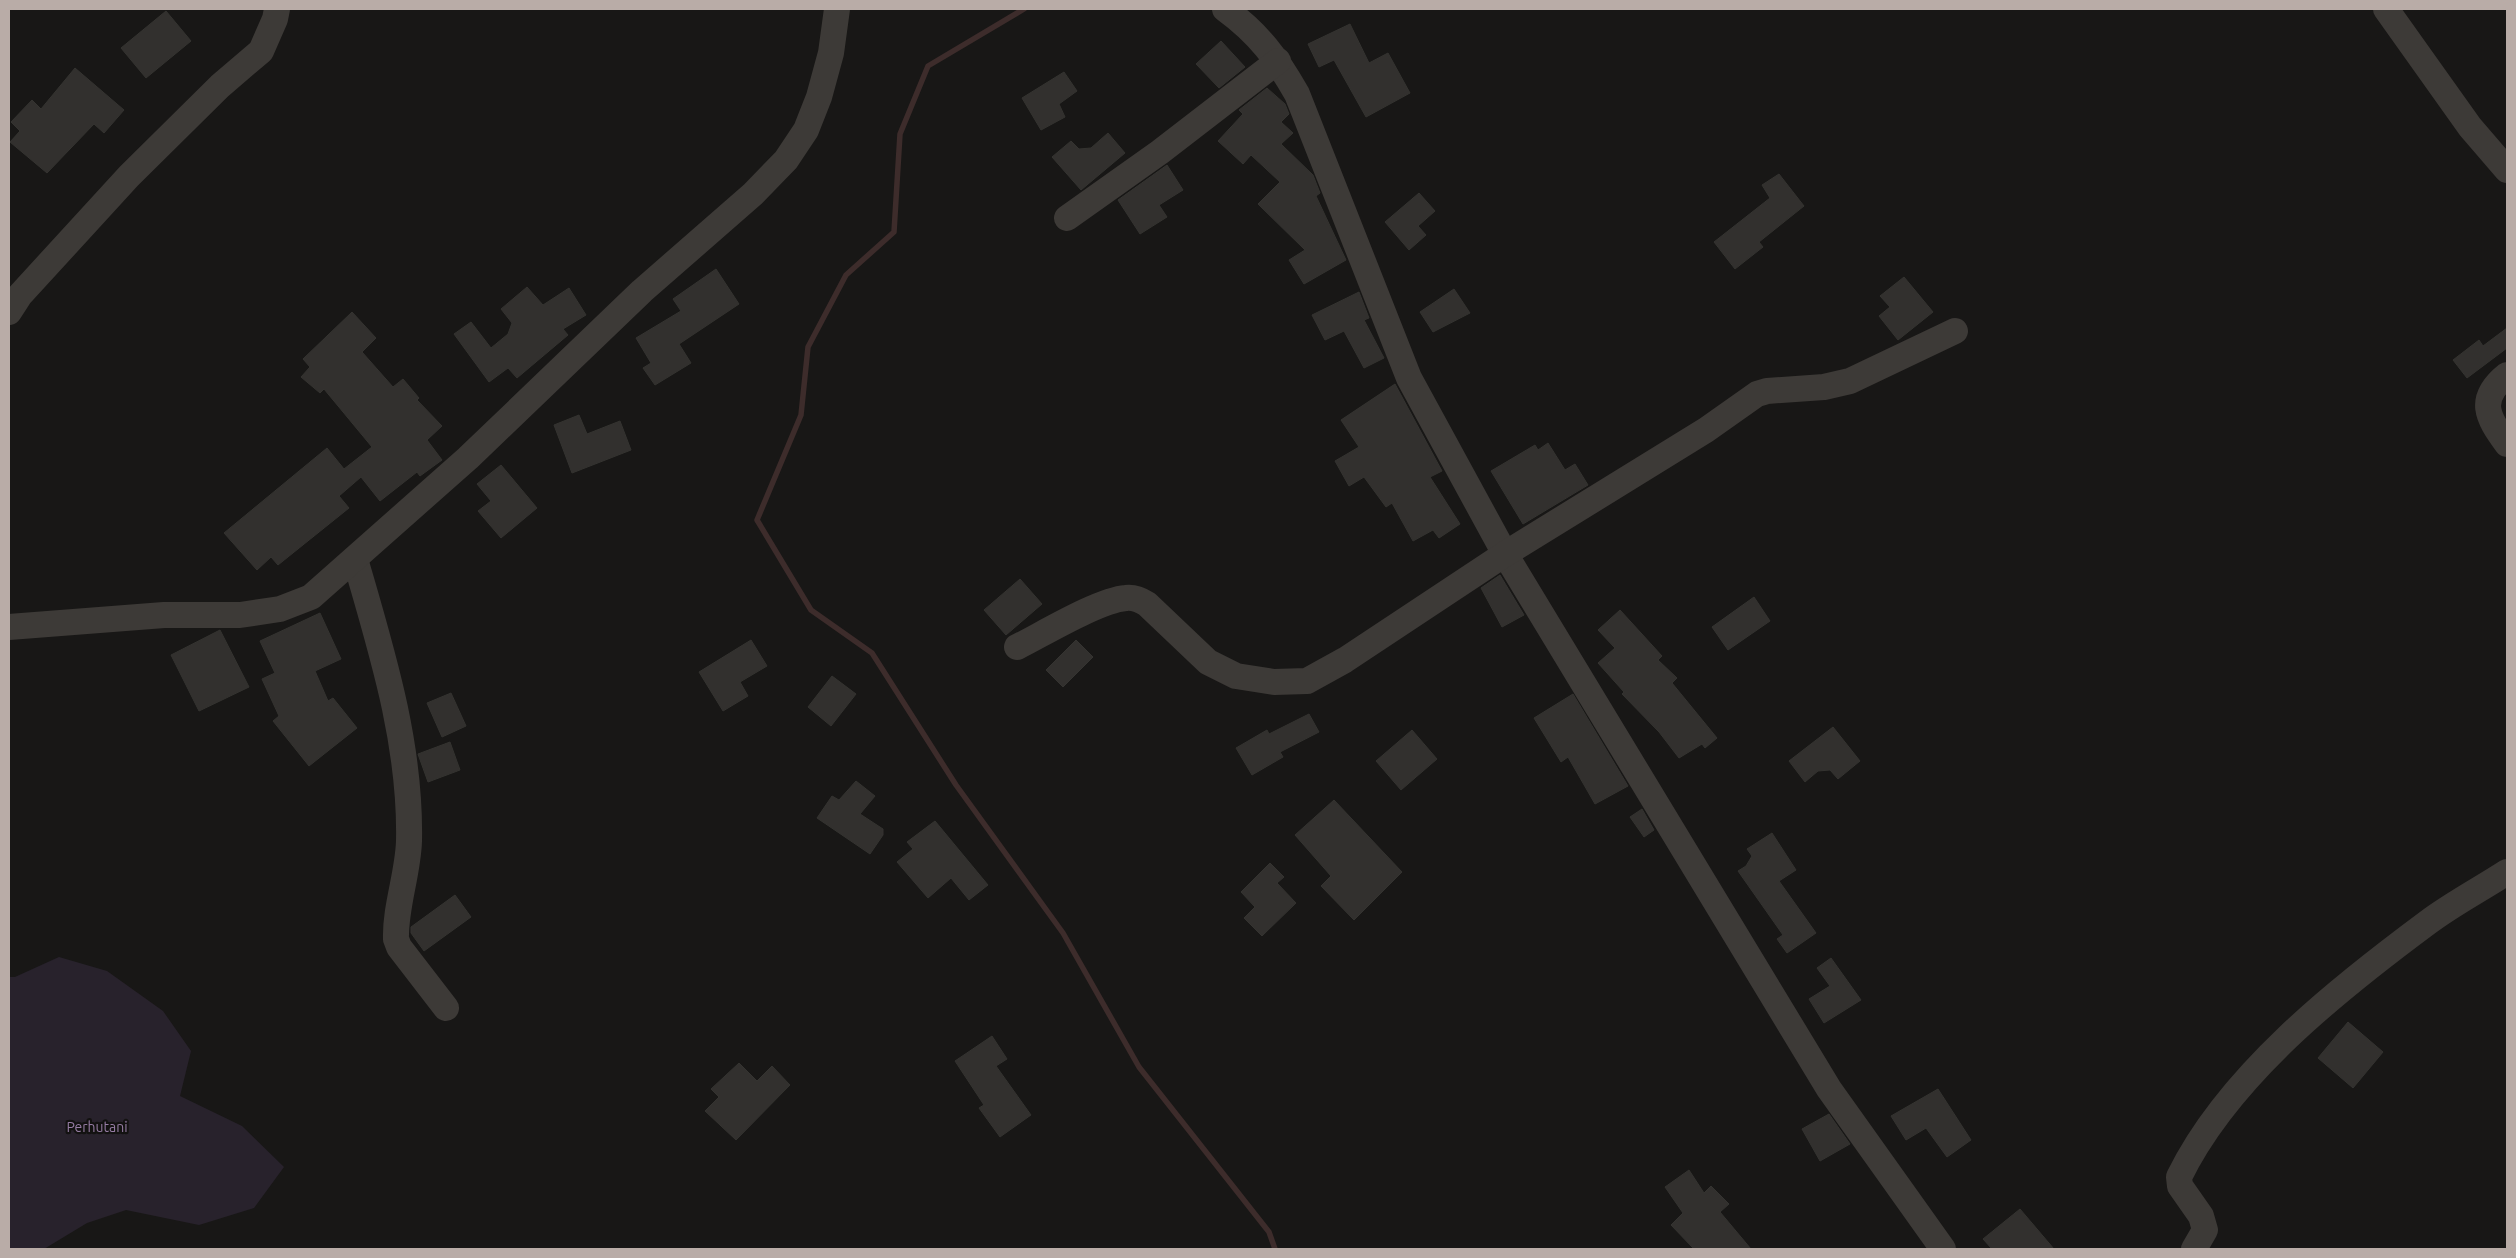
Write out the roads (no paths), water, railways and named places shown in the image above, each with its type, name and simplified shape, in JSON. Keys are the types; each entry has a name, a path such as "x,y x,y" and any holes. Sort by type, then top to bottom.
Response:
{"street":[{"path":"9,312 20,295 129,176 220,86 261,51 275,19 277,9"},
{"path":"9,627 164,615 240,615 280,609 311,597 468,458 635,298 752,194 786,160 806,130 819,97 831,53 837,9"},
{"path":"1225,9 1257,36 1278,61 1297,94 1410,378 1504,554 1829,1089 1944,1249"},
{"path":"2386,9 2470,127 2507,170"},
{"path":"1067,218 1160,152 1278,61"},
{"path":"1017,647 1109,601 1127,597 1137,598 1147,604 1208,662 1236,676 1274,682 1307,681 1345,660 1504,554 1706,430 1757,394 1767,391 1824,387 1850,381 1955,331"},
{"path":"2507,375 2494,385 2488,399 2487,412 2507,444"},
{"path":"356,559 391,684 402,740 409,842 396,939 399,947 446,1008"},
{"path":"2194,1249 2205,1230 2201,1216 2180,1186 2179,1177 2226,1103 2278,1047 2329,1001 2428,922 2507,872"}],"waterway":[{"path":"1024,9 928,66 900,134 894,232 846,275 808,347 801,415 757,520 811,610 872,653 956,785 1063,933 1139,1067 1269,1232 1275,1249"}],"park label":[{"name":"Perhutani","path":"97,1127"}]}
